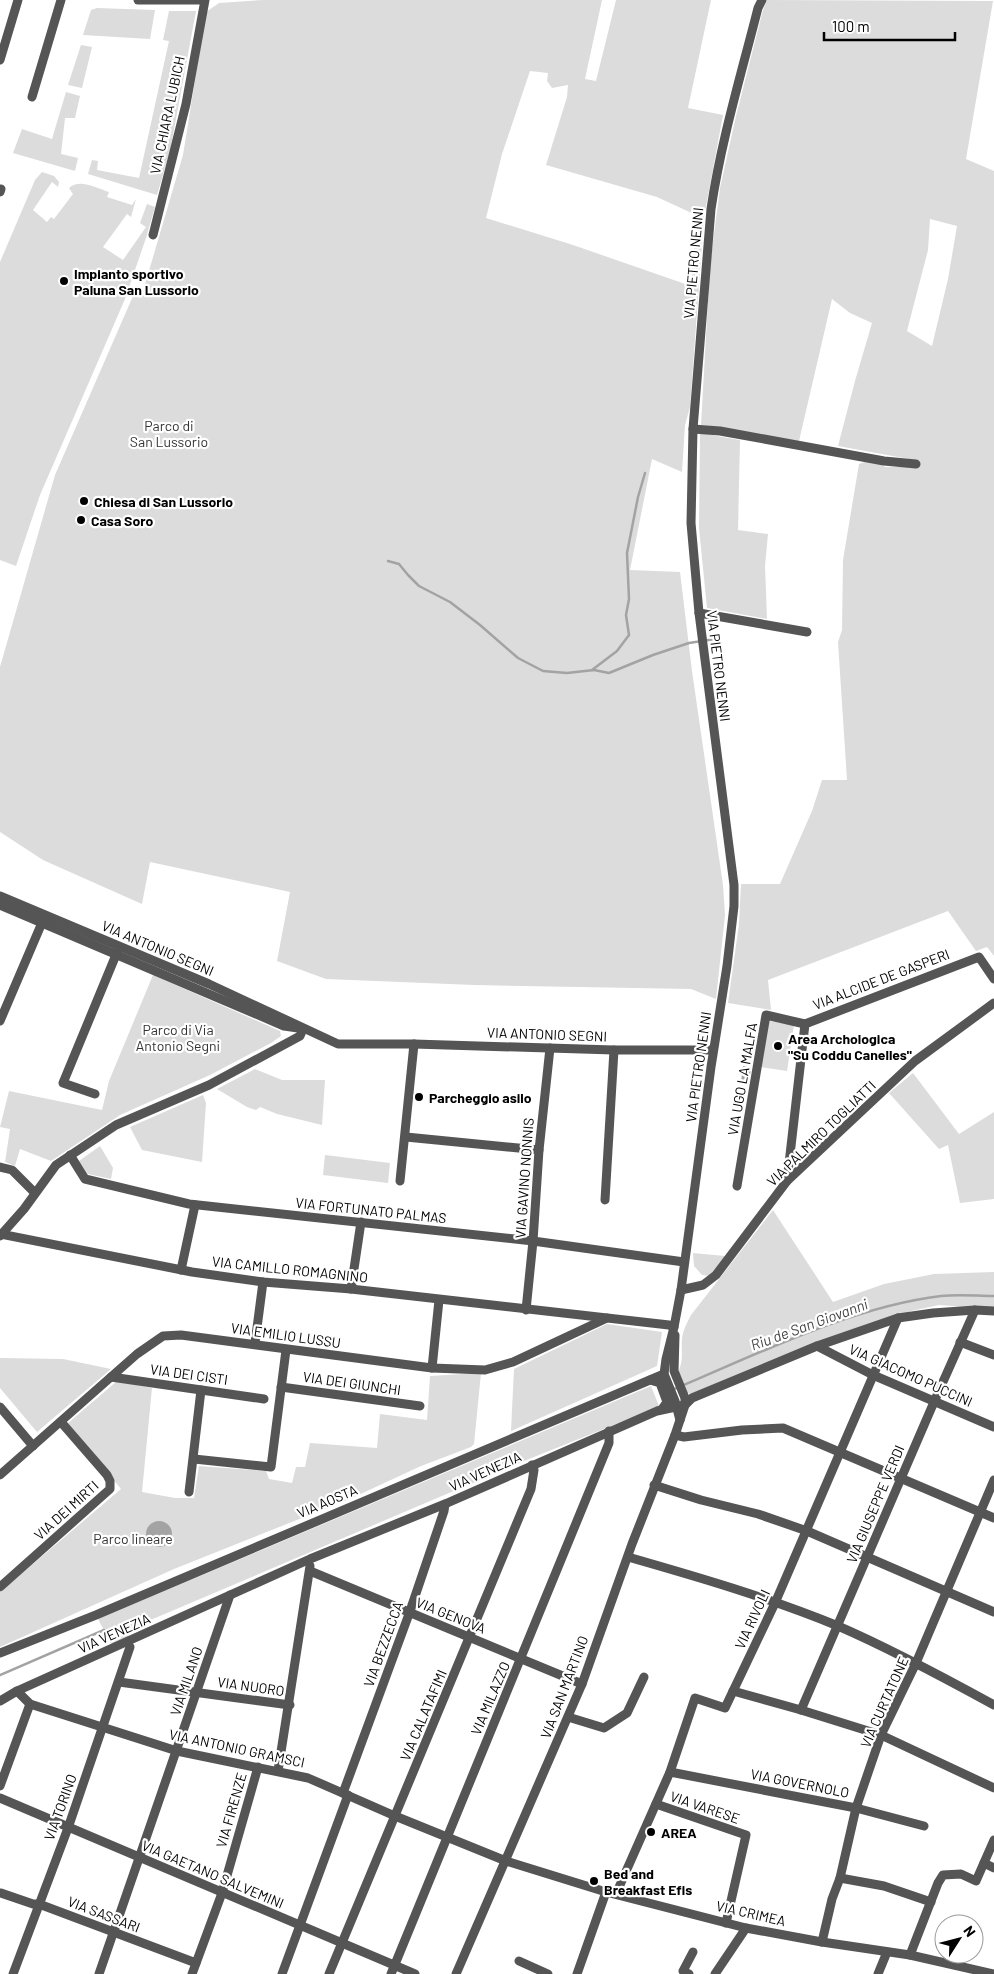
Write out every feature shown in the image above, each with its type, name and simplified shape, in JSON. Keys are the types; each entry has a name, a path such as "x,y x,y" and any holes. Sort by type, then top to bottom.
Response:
{"street":[{"path":"0,60 18,0"},
{"path":"32,98 61,0"},
{"path":"138,0 204,0"},
{"name":"VIA CHIARA LUBICH","path":"153,235 186,104 204,0"},
{"name":"VIA PIETRO NENNI","path":"668,1374 667,1352 674,1328 681,1290 734,906 734,885 701,630 691,523 693,429 711,209 716,175 759,3"},
{"path":"693,429 720,431 884,461 916,464"},
{"path":"699,613 807,632"},
{"name":"VIA ANTONIO SEGNI","path":"0,896 43,919 118,951 209,984 338,1044 414,1044 614,1050 713,1050"},
{"name":"VIA ANTONIO SEGNI","path":"0,905 43,919"},
{"path":"0,1021 43,919"},
{"name":"VIA ANTONIO SEGNI","path":"95,1094 63,1083 118,951"},
{"name":"VIA ALCIDE DE GASPERI","path":"787,1181 805,1024 978,957 994,979"},
{"name":"VIA PALMIRO TOGLIATTI","path":"681,1290 703,1285 716,1275 787,1181 915,1060 994,1003"},
{"name":"VIA UGO LA MALFA","path":"738,1186 766,1015 805,1024"},
{"path":"0,1235 56,1165 116,1125 209,1085 300,1036 303,1029"},
{"path":"400,1181 414,1044"},
{"name":"VIA GAVINO NONNIS","path":"526,1310 539,1150 550,1048"},
{"name":"VIA ANTONIO SEGNI","path":"605,1200 614,1050"},
{"path":"406,1136 539,1150"},
{"name":"VIA FORTUNATO PALMAS","path":"70,1156 85,1180 195,1205 533,1241 684,1262"},
{"path":"0,1167 12,1170 35,1193"},
{"path":"181,1270 195,1205"},
{"path":"351,1289 361,1222"},
{"name":"VIA CAMILLO ROMAGNINO","path":"0,1235 181,1270 263,1282 351,1289 669,1325 674,1328"},
{"path":"255,1343 263,1282"},
{"path":"432,1368 439,1300"},
{"name":"VIA VENEZIA","path":"0,1701 17,1691 310,1559 445,1504 609,1431 817,1346 898,1318 933,1313 975,1310 994,1311"},
{"name":"VIA GIUSEPPE VERDI","path":"802,1710 975,1310"},
{"path":"580,1315 580,1331"},
{"name":"VIA EMILIO LUSSU","path":"0,1475 137,1354 163,1336 181,1334 255,1343 286,1350 432,1368 485,1370 513,1362 607,1318"},
{"name":"VIA RIVOLI","path":"616,1894 670,1772 695,1698 725,1708 807,1531 898,1318"},
{"path":"960,1342 994,1355"},
{"name":"VIA GIACOMO PUCCINI","path":"817,1346 873,1375 994,1427"},
{"path":"194,1459 272,1467 286,1350"},
{"path":"668,1374 680,1403"},
{"name":"VIA AOSTA","path":"0,1653 96,1615 668,1374"},
{"name":"VIA DEI CISTI","path":"111,1377 264,1399"},
{"path":"650,1380 660,1383 667,1402 662,1409"},
{"name":"VIA DEI GIUNCHI","path":"281,1387 420,1406"},
{"path":"189,1492 201,1390"},
{"name":"VIA SAN MARTINO","path":"456,1974 582,1684 654,1485 675,1435 680,1420 680,1403"},
{"path":"0,1407 33,1446"},
{"name":"VIA DEI MIRTI","path":"0,1587 110,1488 110,1481 107,1475 61,1422"},
{"path":"675,1435 684,1436 783,1428 994,1518"},
{"name":"VIA MILAZZO","path":"392,1970 522,1658 608,1442 609,1431"},
{"name":"VIA CALATAFIMI","path":"329,1974 531,1489 534,1470 532,1465"},
{"name":"VIA CURTATONE","path":"822,1942 832,1899 840,1878 856,1808 881,1734 916,1662 994,1480"},
{"path":"654,1485 701,1500 758,1514 807,1531 994,1612"},
{"name":"VIA BEZZECCA","path":"282,1974 409,1614 445,1504"},
{"path":"628,1557 775,1603 838,1626 916,1662 994,1705"},
{"path":"278,1771 290,1705 310,1571 310,1559"},
{"name":"VIA GENOVA","path":"310,1571 409,1614 522,1658 582,1684"},
{"name":"VIA MILANO","path":"99,1974 178,1751 230,1596"},
{"name":"VIA TORINO","path":"13,1974 68,1828 130,1647"},
{"path":"568,1718 604,1728 627,1713 644,1677"},
{"name":"VIA NUORO","path":"119,1682 290,1705"},
{"name":"VIA ANTONIO GRAMSCI","path":"17,1691 30,1704 178,1751 308,1778 506,1861"},
{"path":"733,1691 881,1734 994,1788"},
{"path":"0,1786 30,1704"},
{"name":"VIA FIRENZE","path":"192,1974 222,1893 258,1768"},
{"name":"VIA GOVERNOLO","path":"670,1772 856,1808 924,1826"},
{"name":"VIA GAETANO SALVEMINI","path":"0,1798 300,1926 392,1970 415,1974"},
{"name":"VIA VARESE","path":"656,1804 746,1835 726,1923"},
{"path":"910,1955 943,1875 961,1874 976,1881 994,1840"},
{"name":"VIA CRIMEA","path":"506,1861 606,1892 746,1928 910,1955 993,1974"},
{"path":"984,1863 994,1868"},
{"path":"840,1878 884,1886 931,1902"},
{"path":"577,1974 606,1892"},
{"name":"VIA SASSARI","path":"1,1893 33,1904 39,1904 196,1964"},
{"path":"715,1974 746,1928"},
{"path":"689,1974 684,1970 693,1952"},
{"path":"878,1974 887,1952"},
{"path":"519,1961 548,1974"}],"green space":[{"name":"Parco di San Lussorio","path":"263,0 602,0 585,79 596,81 616,0 711,0 688,108 723,115 704,217 690,407 685,425 682,472 652,459 630,570 680,572 692,671 723,885 725,915 716,999 691,989 474,985 326,979 277,961 290,892 150,862 142,904 43,860 0,832 0,667 55,475 133,296 141,298 183,155 206,12 219,3","holes":["530,71 548,73 547,81 552,88 568,85 567,97 546,165 657,197 696,215 691,286 573,245 486,218 502,154"]},
{"path":"767,0 993,1 966,159 994,171 994,956 987,947 976,951 948,911 768,980 771,1010 728,1003 739,924 741,884 780,884 812,811 822,780 847,780 838,642 842,630 843,560 859,464 865,462 880,463 885,467 915,467 909,459 838,446 872,323 850,313 832,299 799,441 701,425 710,265 720,188","holes":["930,219 957,226 948,279 932,346 907,331 928,250"]},
{"path":"97,8 155,10 150,39 83,35 91,10"},
{"path":"169,11 196,11 170,151 157,195 88,174 92,160 98,161 97,170 139,178 169,41 163,40"},
{"path":"81,45 92,47 82,88 68,85"},
{"path":"66,92 80,96 75,118 65,118 61,154 78,158 75,171 13,153 22,129 52,139"},
{"path":"42,172 54,176 59,182 58,187 52,182 33,210 47,222 51,217 54,219 73,194 69,188 73,185 83,184 109,192 107,197 132,205 136,199 131,217 127,214 103,247 123,260 146,227 140,223 147,204 155,207 125,299 40,495 16,566 0,560 0,262 35,180"},
{"path":"700,433 740,440 738,530 768,534 765,566 767,619 707,608 699,528"},
{"name":"Parco di Via Antonio Segni","path":"153,975 280,1031 281,1036 210,1075 120,1115 51,1161 20,1149 15,1166 5,1162 10,1129 0,1127 9,1091 102,1110 109,1081"},
{"name":"Area Archologica \"Su Coddu Canelles\"","path":"769,1021 794,1025 787,1071 761,1067"},
{"path":"255,1069 282,1080 325,1080 322,1125 277,1114 260,1107 256,1110 247,1107 217,1089"},
{"path":"913,1073 959,1134 994,1112 994,1199 960,1203 948,1145 939,1149 889,1093"},
{"path":"203,1095 206,1103 202,1162 142,1150 130,1127"},
{"path":"100,1146 113,1168 111,1179 88,1174 79,1161"},
{"path":"325,1155 390,1163 388,1183 323,1175"},
{"path":"773,1210 833,1302 884,1284 934,1274 994,1272 994,1309 939,1305 911,1311 691,1394 687,1393 678,1372 682,1359 684,1330 691,1315"},
{"path":"693,1253 725,1256 715,1272 710,1276 702,1275 694,1266"},
{"path":"607,1324 662,1332 657,1366 511,1431 514,1369"},
{"path":"0,1358 63,1359 111,1369 37,1432 0,1388"},
{"name":"Parco lineare","path":"481,1373 474,1444 471,1447 421,1466 352,1498 174,1569 0,1647 0,1592 121,1489 67,1424 117,1381 152,1388 142,1492 175,1498 194,1498 199,1466 266,1471 269,1479 292,1483 296,1467 305,1467 310,1443 377,1448 380,1414 427,1420 430,1376"},
{"path":"651,1386 659,1406 656,1408 529,1459 127,1630 129,1637 112,1646 98,1619"}],"shaded area":[{"path":"743,1066 751,1068 749,1083 741,1082"},
{"path":"159,1521 168,1525 172,1534 168,1543 159,1547 150,1543 146,1534 150,1525"}],"waterway":[{"path":"592,670 617,651 629,635 626,615 629,599 627,553 638,497 645,473"},
{"path":"388,561 399,564 419,586 450,602 518,658 543,671 567,673 594,670 609,673 689,643 715,639"},
{"name":"Riu de San Giovanni","path":"672,1390 804,1334 872,1310 941,1296 994,1296"},
{"path":"0,1675 104,1630"}],"place":[{"name":"Impianto sportivo Paluna San Lussorio","path":"64,281"},
{"name":"Chiesa di San Lussorio","path":"84,501"},
{"name":"Casa Soro","path":"81,520"},
{"name":"Area Archologica \"Su Coddu Canelles\"","path":"778,1046"},
{"name":"Parcheggio asilo","path":"419,1097"},
{"name":"AREA","path":"651,1832"},
{"name":"Bed and Breakfast Efis","path":"594,1881"}]}
